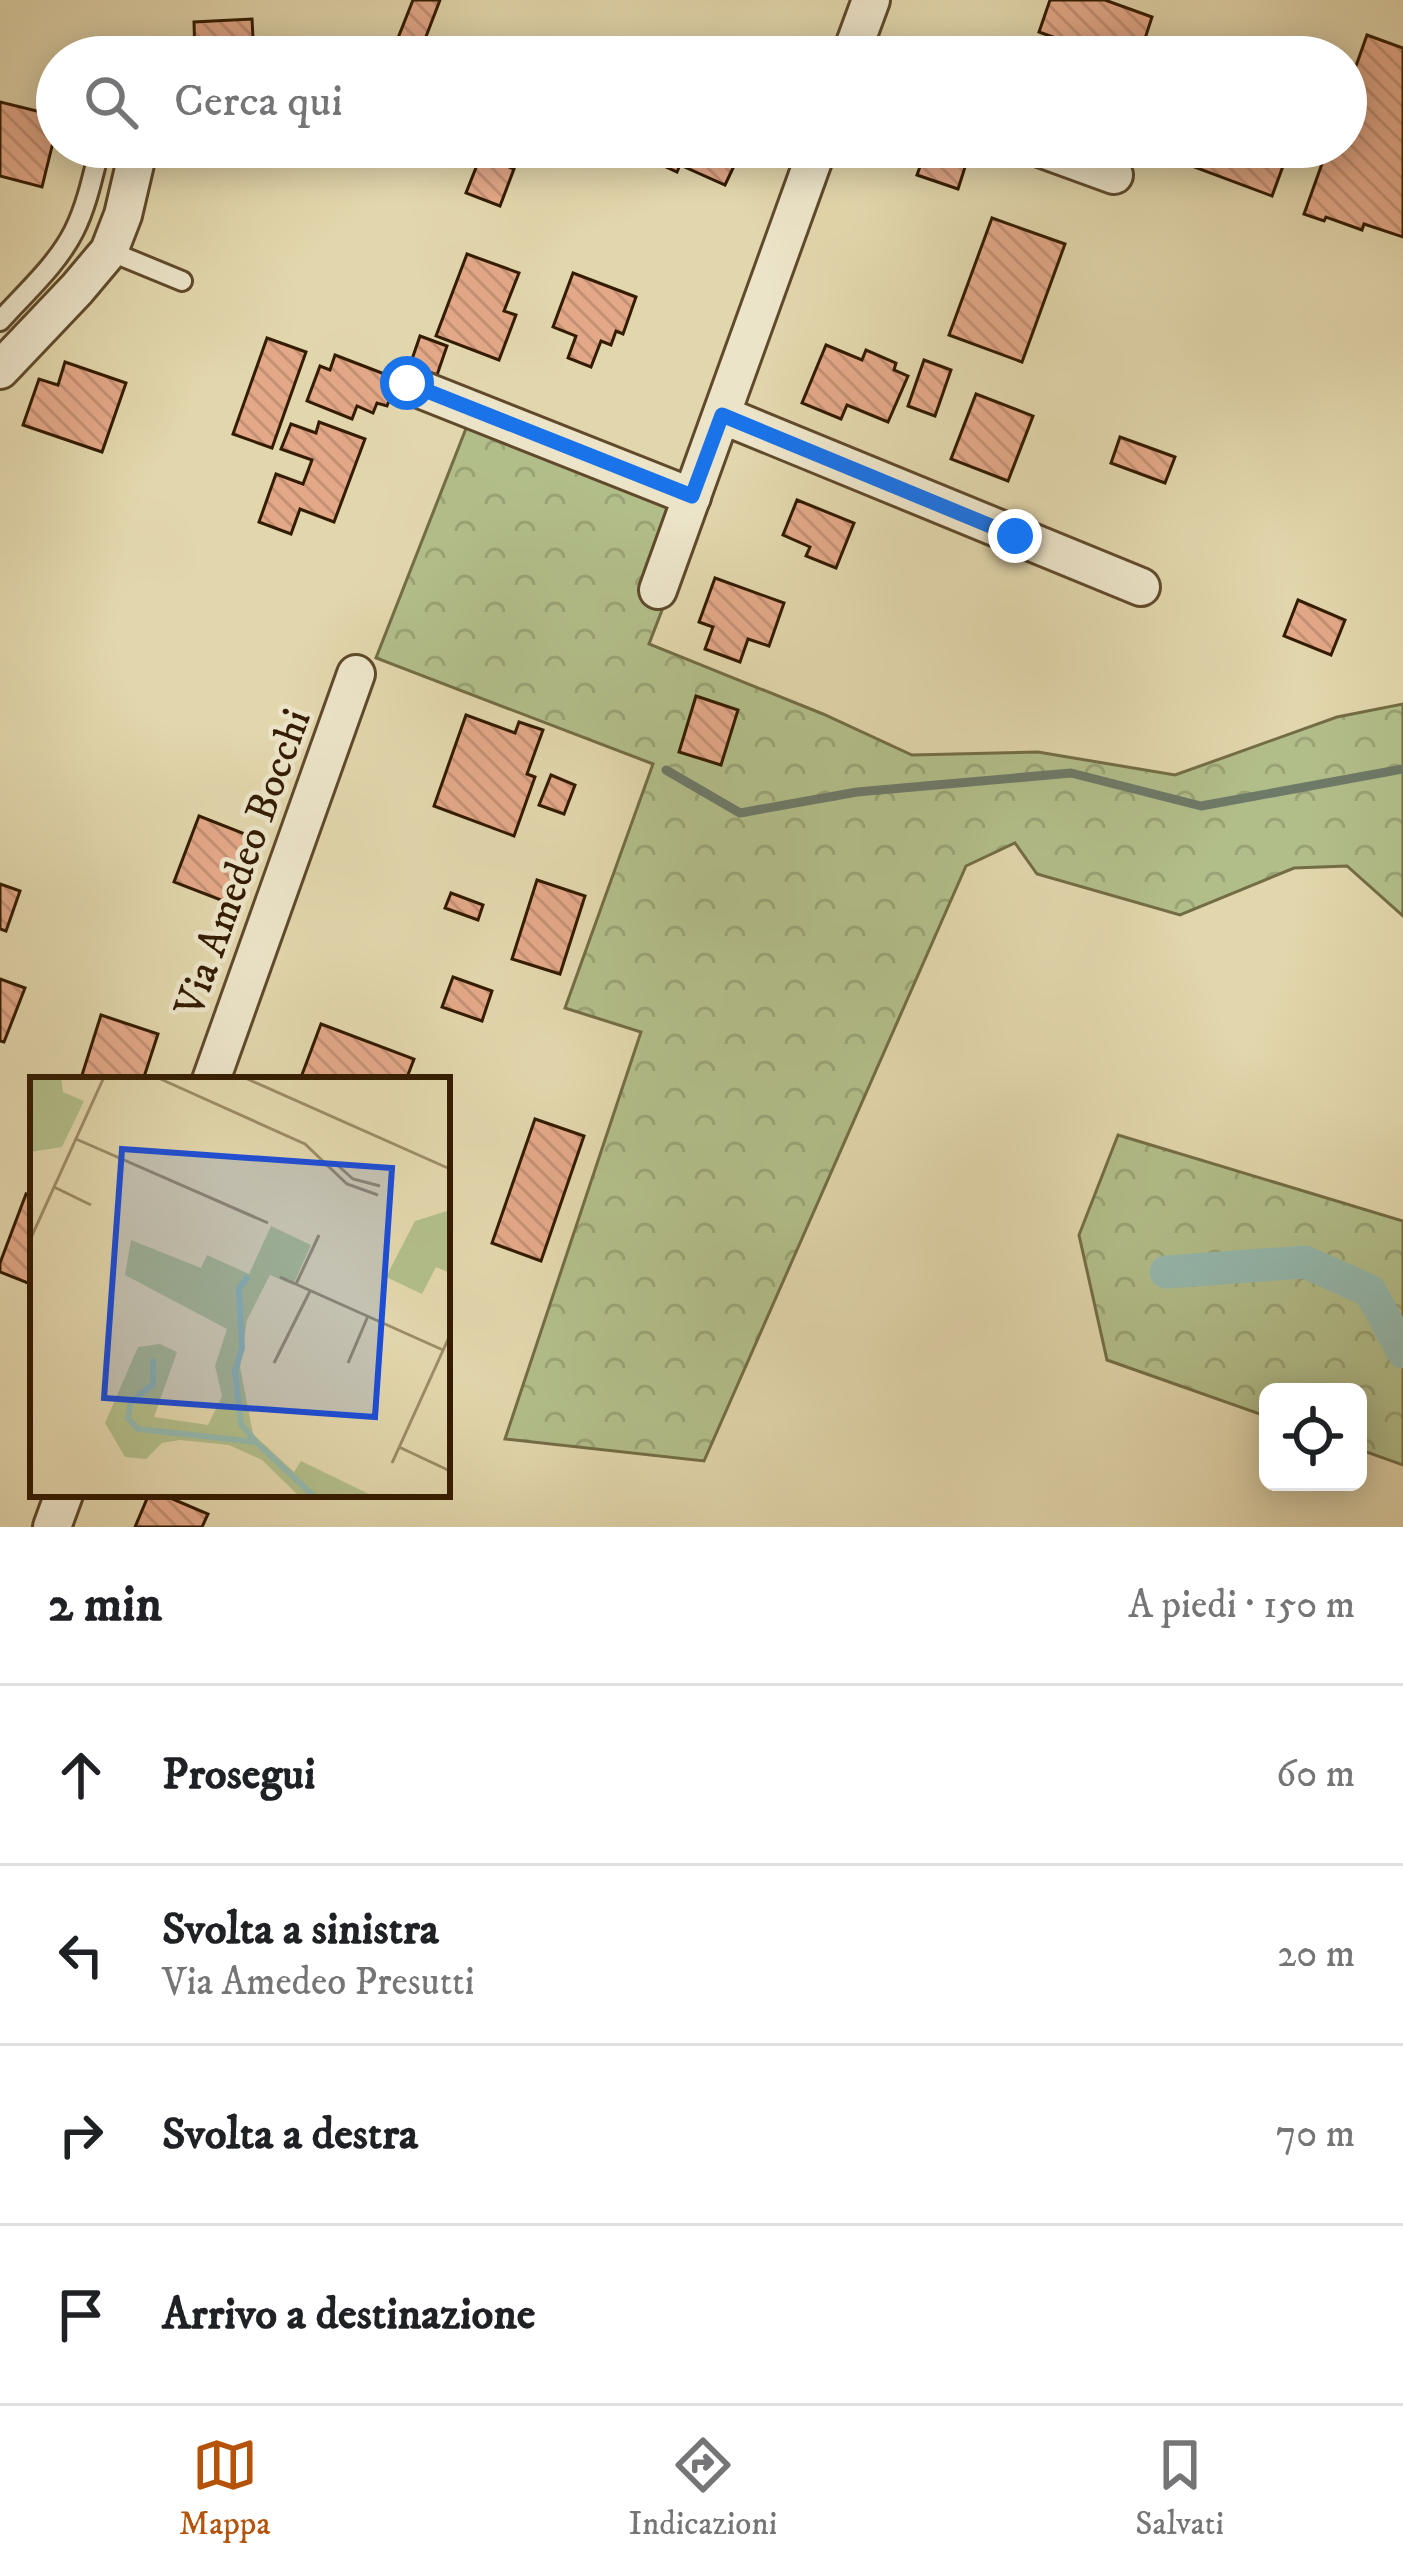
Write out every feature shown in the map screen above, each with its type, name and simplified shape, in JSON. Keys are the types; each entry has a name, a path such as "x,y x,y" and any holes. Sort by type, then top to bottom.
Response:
{"street":[{"path":"858,36 871,0"},
{"path":"0,370 109,251 134,168"},
{"path":"658,590 810,168"},
{"path":"1095,168 1114,175"},
{"path":"407,383 692,496"},
{"path":"722,415 1141,587"},
{"name":"Via Amedeo Bocchi","path":"212,1077 356,674"},
{"path":"52,1527 63,1497"}],"lane":[{"path":"0,321 72,234 94,168"},
{"path":"109,251 182,281"}],"green space":[{"path":"467,426 699,514 649,644 912,755 1038,752 1175,775 1337,717 1403,704 1403,916 1347,866 1294,868 1180,915 1037,874 1015,843 966,866 704,1461 505,1439 641,1032 565,1008 653,764 376,658"},
{"path":"1118,1135 1403,1221 1403,1465 1367,1452 1367,1383 1259,1383 1259,1414 1107,1360 1079,1235"}],"building":[{"path":"413,0 440,0 426,36 399,36"},
{"path":"1050,0 1105,0 1152,17 1146,36 1039,32"},
{"path":"252,19 253,36 194,36 194,22"},
{"path":"1367,36 1403,48 1403,237 1364,224 1362,230 1304,214 1320,168 1367,168"},
{"path":"0,102 36,111 36,168 47,168 42,187 0,176"},
{"path":"476,168 514,169 500,206 466,193"},
{"path":"687,168 733,168 725,185"},
{"path":"920,168 965,168 958,189 917,175"},
{"path":"1197,168 1282,168 1272,196"},
{"path":"992,218 1065,244 1022,362 949,335"},
{"path":"467,254 519,273 504,311 516,315 499,360 436,336"},
{"path":"573,273 636,297 623,334 616,331 611,345 601,341 591,367 568,358 576,336 553,327"},
{"path":"420,336 447,346 437,375 410,365"},
{"path":"267,338 306,352 272,448 233,434"},
{"path":"826,345 862,360 866,350 896,363 894,370 908,376 888,422 847,405 841,419 802,403"},
{"path":"335,355 387,375 385,381 395,386 387,406 377,403 373,413 357,406 352,419 307,401 320,366 330,370"},
{"path":"924,360 951,370 935,416 908,406"},
{"path":"65,362 126,383 102,452 23,425 39,379 58,385"},
{"path":"976,394 1033,416 1008,481 951,459"},
{"path":"319,422 365,439 334,522 300,509 291,534 259,522 276,474 303,484 312,460 281,449 291,424 316,433"},
{"path":"1120,437 1175,457 1165,483 1111,463"},
{"path":"797,500 854,523 836,568 806,556 810,547 783,535"},
{"path":"715,578 784,603 769,646 748,639 740,662 705,649 713,627 699,622"},
{"path":"1298,600 1345,620 1331,655 1284,636"},
{"path":"696,696 738,710 721,765 679,752"},
{"path":"466,715 515,733 519,722 543,730 527,774 535,777 514,836 434,806"},
{"path":"551,775 575,785 564,814 539,805"},
{"path":"199,816 260,840 234,905 174,882"},
{"path":"537,880 585,896 560,974 512,959"},
{"path":"0,884 20,891 6,931 0,929"},
{"path":"451,893 483,905 478,920 445,908"},
{"path":"453,977 492,991 482,1021 442,1007"},
{"path":"0,979 25,988 4,1042 0,1041"},
{"path":"101,1015 158,1034 144,1077 82,1075"},
{"path":"321,1024 414,1059 407,1077 301,1077"},
{"path":"535,1119 584,1136 541,1261 492,1243"},
{"path":"26,1194 30,1196 30,1284 0,1272"},
{"path":"148,1497 168,1497 208,1514 202,1527 135,1527"}],"waterway":[{"path":"666,770 740,813 857,792 1071,773 1201,806 1403,769"},
{"path":"1166,1272 1305,1262 1370,1291 1403,1352"}],"route":[{"path":"407,383 692,496 722,415 1015,536"}]}
